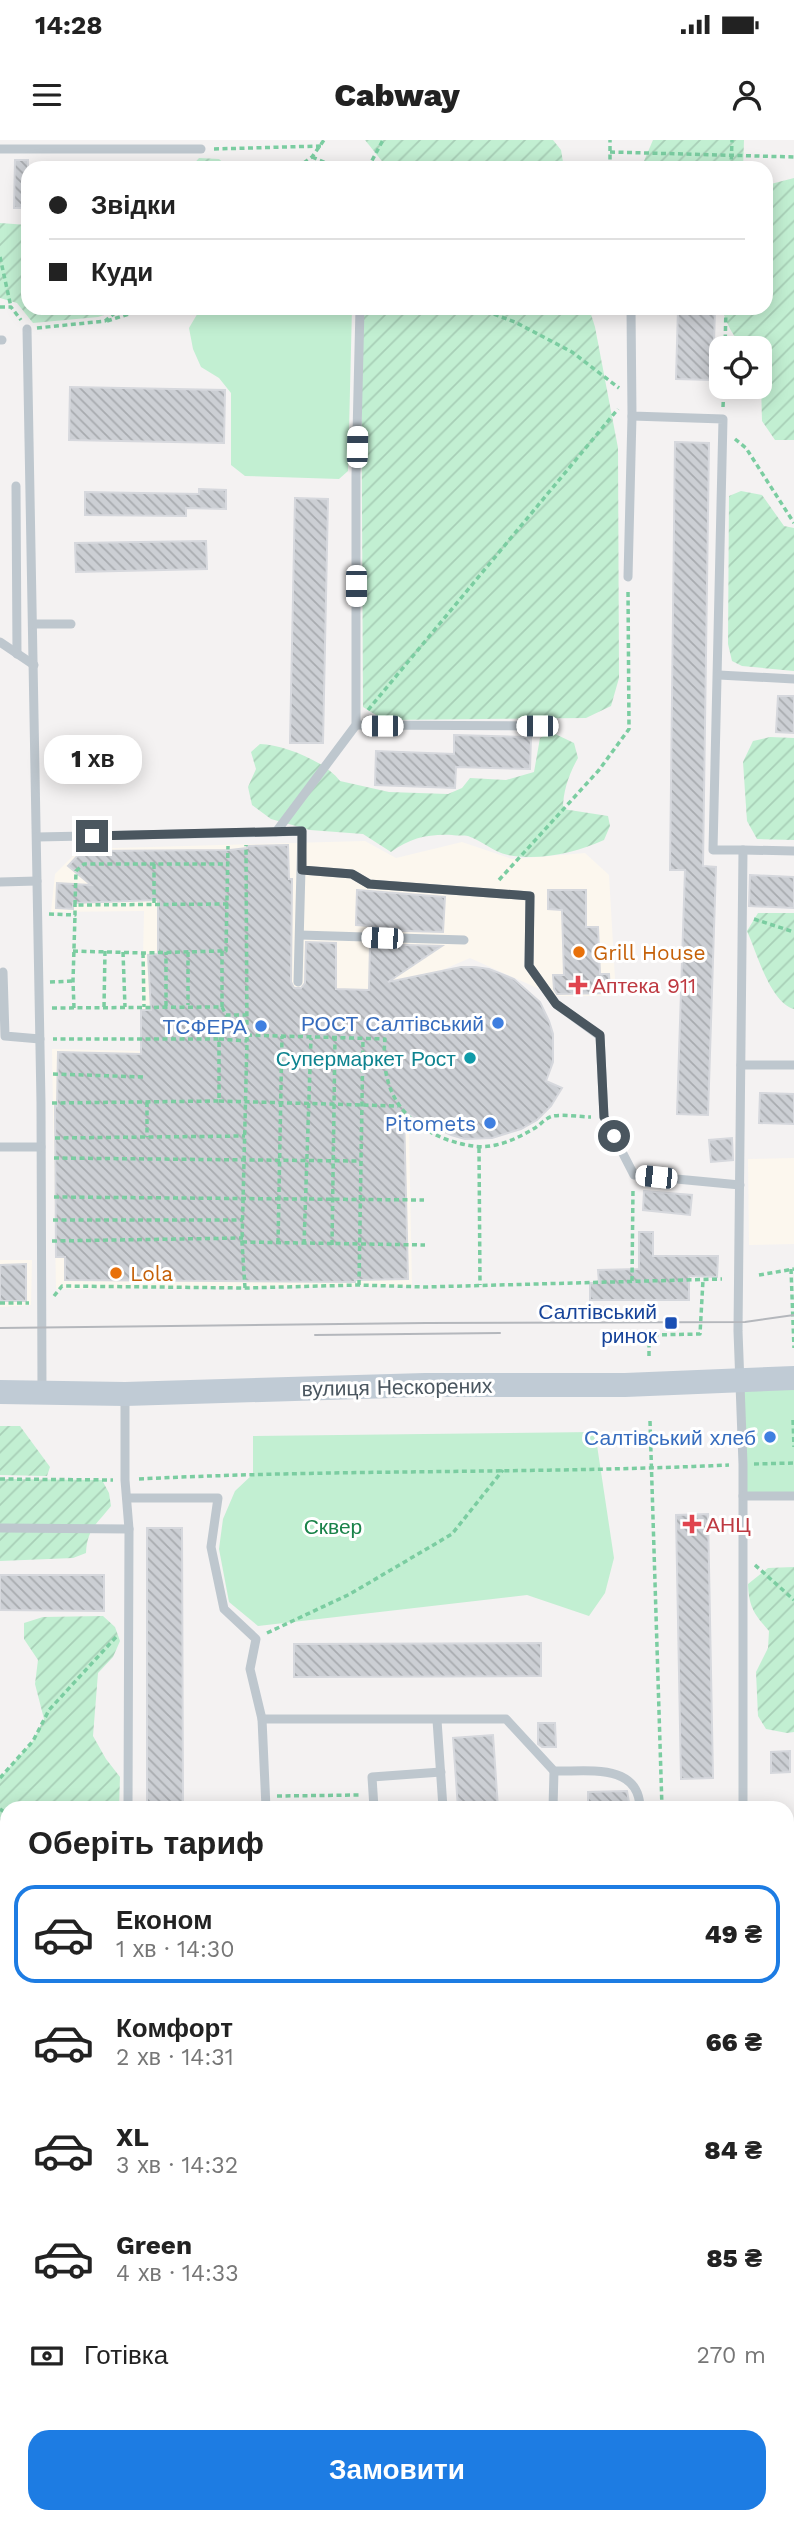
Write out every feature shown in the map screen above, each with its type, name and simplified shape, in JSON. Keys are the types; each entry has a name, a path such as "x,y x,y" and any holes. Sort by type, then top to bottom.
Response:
{"main road":[{"name":"вулиця Нескорених","path":"0,1392 125,1394 425,1385 625,1385 794,1378"}],"lane":[{"path":"0,149 201,149"},
{"path":"276,832 356,726 356,475 360,315"},
{"path":"628,577 632,416 631,315"},
{"path":"27,329 41,1073 42,1392"},
{"path":"632,416 722,424 719,675 713,850 794,851"},
{"path":"16,486 17,654"},
{"path":"33,624 71,624"},
{"path":"0,642 34,665"},
{"path":"719,675 794,679"},
{"path":"356,726 537,726"},
{"path":"37,837 302,831 298,982"},
{"path":"743,850 738,1331 743,1464 743,1801"},
{"path":"302,870 352,874 369,884 530,896 529,966 556,1004 600,1035 604,1117 634,1175 740,1185"},
{"path":"0,881 37,881"},
{"path":"300,936 464,940"},
{"path":"3,972 5,1036 40,1040"},
{"path":"741,1065 794,1065"},
{"path":"0,1147 41,1148"},
{"path":"125,1394 125,1480 129,1529 128,1801"},
{"path":"743,1496 794,1496"},
{"path":"127,1498 218,1498 211,1546 223,1609 256,1639 250,1669 262,1719 266,1801"},
{"path":"0,1528 129,1529"},
{"path":"262,1719 506,1719 554,1771 553,1801"},
{"path":"437,1720 443,1801"},
{"path":"554,1771 611,1772 621,1775 636,1790 638,1801"},
{"path":"373,1801 372,1777 442,1772"}],"path":[{"path":"307,161 324,140"},
{"path":"372,161 383,140"},
{"path":"610,140 610,161"},
{"path":"731,161 732,140"},
{"path":"201,149 320,146"},
{"path":"610,152 794,157"},
{"path":"312,157 321,161"},
{"path":"0,257 12,307 27,329 105,321 125,315"},
{"path":"0,306 12,307"},
{"path":"105,321 112,315"},
{"path":"356,726 630,394 572,352 496,315"},
{"path":"725,336 726,315"},
{"path":"723,399 722,424 746,448 794,523"},
{"path":"488,892 599,770 629,729 628,577"},
{"path":"245,1288 243,1220 247,1041 246,832"},
{"path":"74,951 226,951 228,833"},
{"path":"74,1008 76,871 84,864 228,864"},
{"path":"154,864 154,904"},
{"path":"75,905 228,904"},
{"path":"38,913 75,915"},
{"path":"742,915 794,932"},
{"path":"104,1007 106,951"},
{"path":"188,951 188,1006"},
{"path":"222,951 222,1007 226,1015 247,1015"},
{"path":"123,952 125,1007"},
{"path":"166,952 166,1007"},
{"path":"143,953 144,1007"},
{"path":"39,982 73,981"},
{"path":"40,1008 222,1007"},
{"path":"247,1035 385,1039 386,1077 400,1106 411,1121 425,1130 463,1145 479,1147 512,1140 551,1116 604,1117"},
{"path":"278,1243 282,1036"},
{"path":"304,1244 311,1038"},
{"path":"332,1245 335,1038"},
{"path":"219,1039 219,1101"},
{"path":"359,1285 363,1039"},
{"path":"40,1040 247,1041"},
{"path":"41,1073 144,1077"},
{"path":"41,1103 219,1101 400,1106"},
{"path":"147,1102 148,1137"},
{"path":"41,1148 148,1137 245,1136"},
{"path":"479,1147 480,1285"},
{"path":"41,1148 245,1161 360,1161"},
{"path":"632,1281 634,1175"},
{"path":"41,1196 424,1200"},
{"path":"42,1220 243,1220"},
{"path":"42,1241 243,1240 332,1245 425,1245"},
{"path":"759,1275 793,1269 794,1348"},
{"path":"649,1356 649,1335 701,1334 703,1279"},
{"path":"0,1303 29,1303 43,1312 62,1286 425,1287 722,1279"},
{"path":"793,1420 794,1447"},
{"path":"650,1421 662,1801"},
{"path":"0,1479 125,1480 233,1474 652,1468 794,1463"},
{"path":"256,1639 350,1594 452,1534 503,1469"},
{"path":"743,1554 794,1600"},
{"path":"0,1778 33,1741 50,1710 127,1625"},
{"path":"266,1796 373,1795"}],"shaded area":[{"path":"365,841 396,858 462,842 512,859 585,853 609,875 616,996 555,996 470,958 410,984 384,1027 409,1131 412,1286 56,1289 52,1049 141,1051 144,911 51,912 55,874 80,849"},
{"path":"794,1158 794,1244 749,1245 748,1159"},
{"path":"0,1260 32,1260 31,1305 0,1307"}],"green space":[{"path":"365,140 553,140 561,150 563,161 382,161"},
{"path":"653,140 744,140 743,161 644,161"},
{"path":"199,158 221,161 196,161"},
{"path":"794,178 794,440 775,440 762,421 761,399 772,399 772,336 734,336 724,315 773,315 773,183"},
{"path":"0,223 21,224 21,308 17,303 0,298"},
{"path":"27,315 104,315 98,317 33,323"},
{"path":"197,315 352,315 348,471 339,479 245,476 231,465 231,393 219,378 201,367 193,349 189,328"},
{"path":"361,315 591,315 618,448 619,678 611,706 586,718 384,720 363,707"},
{"path":"741,491 762,495 784,526 794,528 794,671 742,666 732,661 728,644 729,496"},
{"path":"551,732 574,743 578,758 567,783 563,809 608,816 610,826 604,840 557,855 508,855 468,836 452,835 420,838 391,852 363,834 310,830 271,819 252,805 248,787 256,769 251,752 260,744 281,747 303,755 325,767 340,781 389,792 448,794 462,788 470,778 506,780 534,772 540,738"},
{"path":"770,737 794,738 794,840 757,839 747,821 743,762 753,741"},
{"path":"758,913 794,913 794,1009 786,1005 771,987 747,931"},
{"path":"794,1379 794,1496 743,1496 741,1381"},
{"path":"0,1426 20,1426 50,1467 47,1476 0,1475"},
{"name":"Сквер","path":"595,1432 614,1558 605,1593 589,1616 527,1595 258,1626 229,1602 219,1549 223,1519 235,1491 253,1474 253,1436"},
{"path":"0,1479 102,1480 109,1493 111,1506 91,1532 86,1553 73,1558 0,1561"},
{"path":"794,1567 794,1732 787,1733 766,1729 758,1716 756,1672 768,1648 769,1631 753,1610 748,1584 768,1568"},
{"path":"103,1616 115,1627 120,1641 113,1657 98,1673 93,1736 120,1777 119,1801 0,1801 0,1778 33,1741 44,1719 35,1684 38,1660 24,1639 24,1623 43,1617"}],"building":[{"path":"15,160 28,160 21,161 21,208 14,208"},
{"path":"678,315 715,315 714,336 709,336 709,380 676,379"},
{"path":"70,387 225,390 224,443 69,440"},
{"path":"675,442 709,443 703,866 716,867 708,1115 677,1114 685,870 670,870"},
{"path":"199,489 226,490 226,509 186,508 186,516 85,515 85,492 199,494"},
{"path":"295,498 328,499 323,743 290,743"},
{"path":"206,541 207,569 76,572 75,543"},
{"path":"778,696 794,696 794,733 776,732"},
{"path":"454,735 531,737 530,769 456,767 455,788 375,785 376,751 454,754"},
{"path":"288,845 289,879 292,879 291,982 294,988 301,988 305,983 306,942 336,943 336,989 369,990 370,944 442,946 388,982 461,967 489,969 514,979 540,1002 549,1021 553,1034 553,1062 546,1081 562,1088 551,1106 537,1120 521,1129 492,1138 465,1139 451,1135 404,1112 408,1279 355,1282 65,1280 65,1257 56,1257 55,1106 58,1052 141,1054 141,1010 151,1010 148,955 158,954 158,900 73,903 73,909 56,908 57,883 91,885 68,866 82,851 230,850 247,846"},
{"path":"750,875 794,877 794,908 749,906"},
{"path":"357,890 445,897 443,932 370,930 370,926 356,925"},
{"path":"548,890 586,890 586,927 598,927 600,974 609,974 610,993 557,994 553,975 564,975 562,910 548,909"},
{"path":"760,1093 794,1094 794,1124 759,1123"},
{"path":"732,1138 733,1160 711,1162 709,1140"},
{"path":"644,1191 692,1195 690,1215 643,1210"},
{"path":"639,1232 653,1232 653,1256 718,1256 717,1277 689,1276 689,1300 590,1300 590,1283 599,1283 598,1270 639,1269"},
{"path":"26,1264 26,1301 0,1301 0,1265"},
{"path":"708,1514 713,1778 681,1779 676,1515"},
{"path":"147,1528 182,1528 183,1801 147,1801"},
{"path":"0,1575 104,1575 104,1611 0,1610"},
{"path":"541,1643 541,1676 294,1677 294,1644"},
{"path":"538,1723 555,1723 556,1747 542,1747 538,1744"},
{"path":"493,1735 498,1801 458,1801 453,1738"},
{"path":"790,1751 790,1772 771,1773 771,1752"},
{"path":"627,1791 629,1801 588,1801 588,1792"}],"tram line":[{"path":"0,1328 745,1322 794,1315"},
{"path":"315,1335 500,1333"}],"place":[{"name":"Grill House","path":"579,952"},
{"name":"Аптека 911","path":"578,985"},
{"name":"РОСТ Салтівський","path":"498,1023"},
{"name":"ТСФЕРА","path":"261,1026"},
{"name":"Супермаркет Рост","path":"470,1058"},
{"name":"Pitomets","path":"490,1123"},
{"name":"Lola","path":"116,1273"},
{"name":"Салтівський ринок","path":"671,1323"},
{"name":"Салтівський хлеб","path":"770,1437"},
{"name":"АНЦ","path":"692,1524"}],"route":[{"path":"92,836 302,831 302,870 352,874 369,884 530,896 529,966 556,1004 600,1035 604,1117 614,1136"}]}
